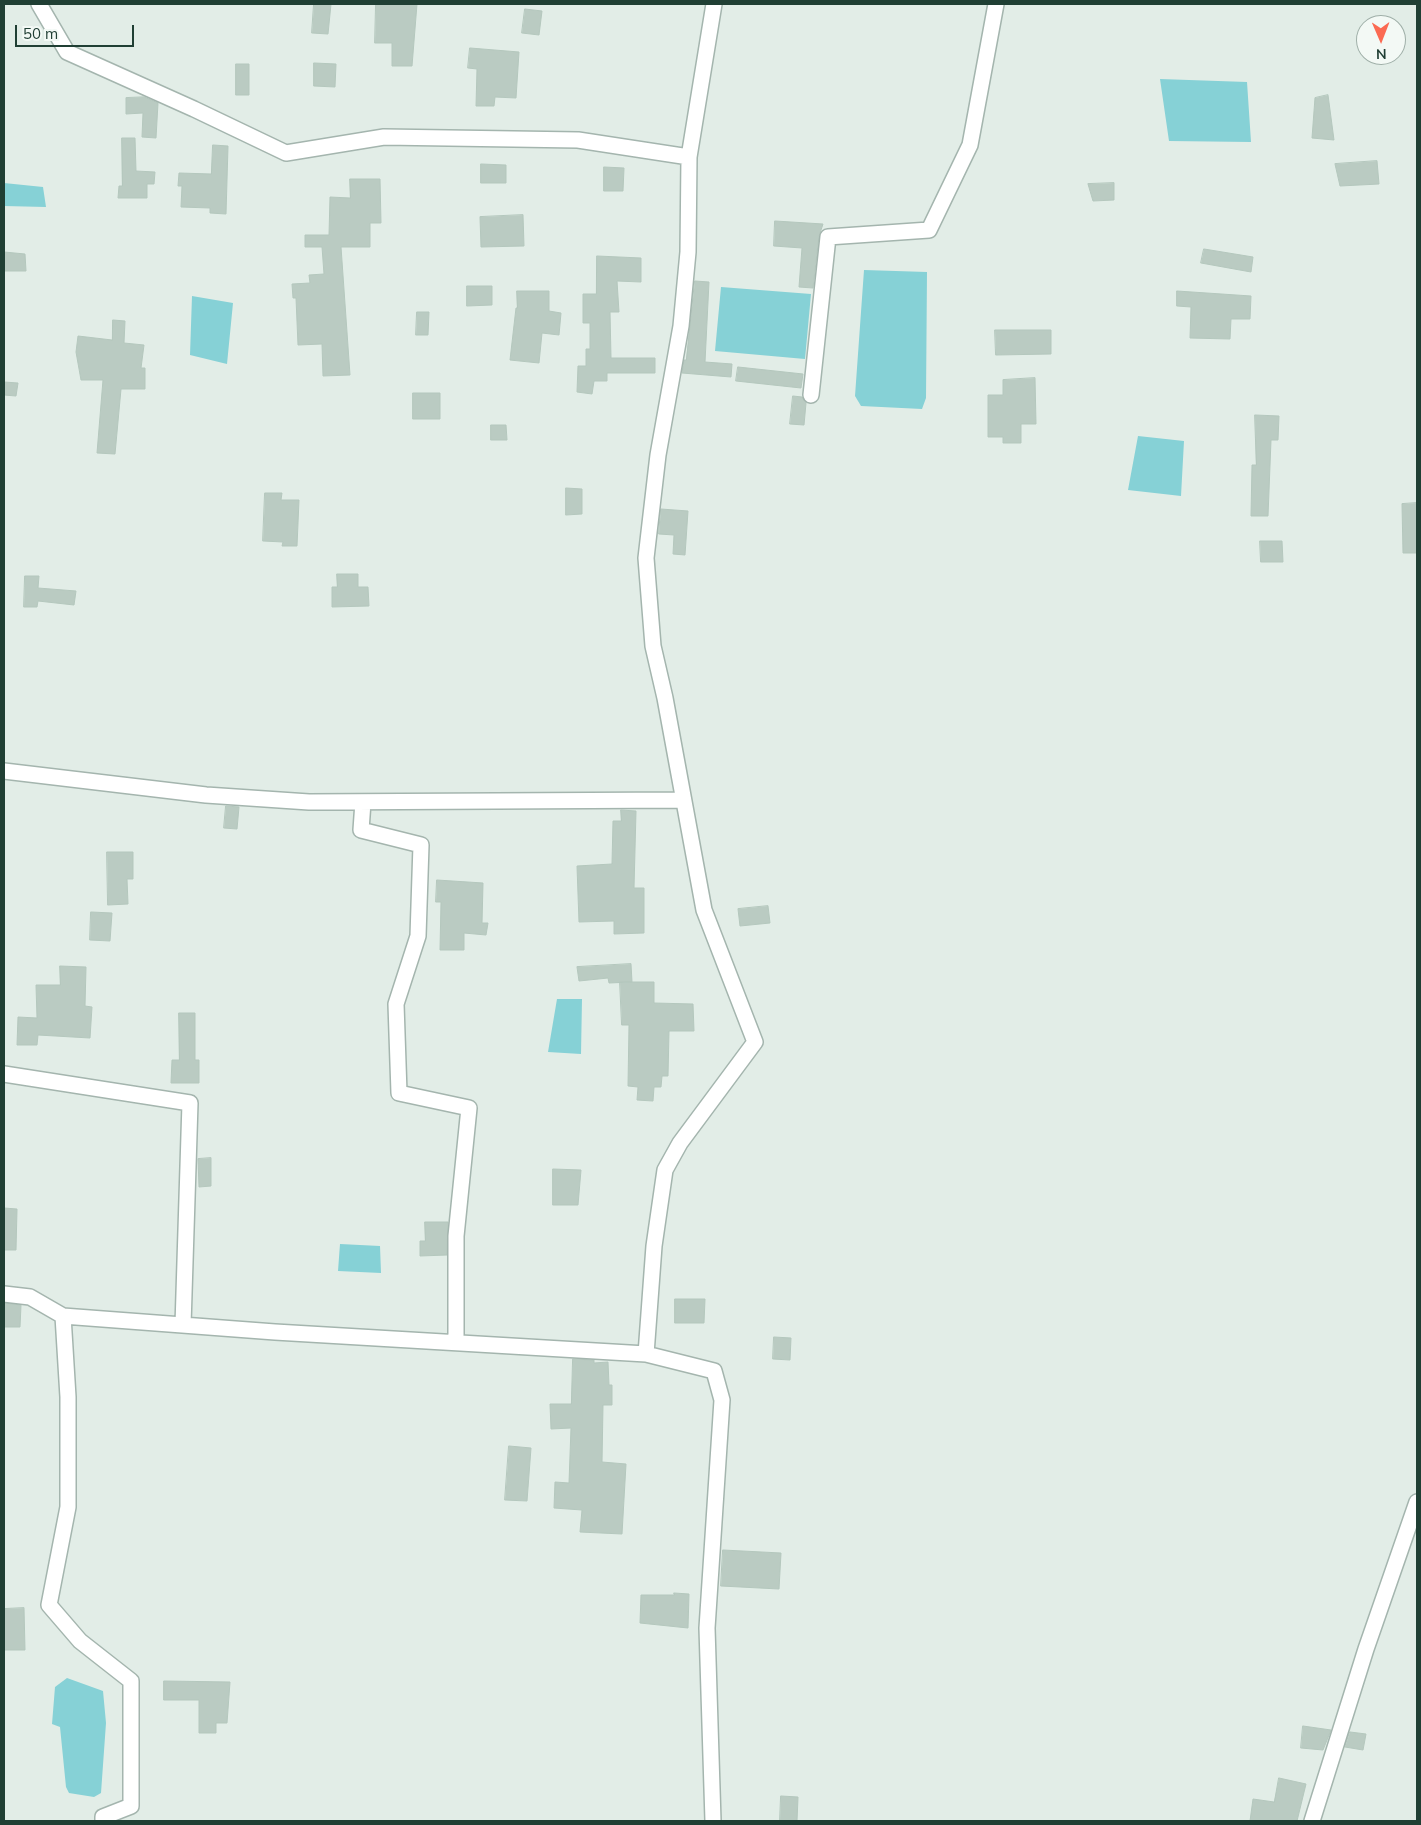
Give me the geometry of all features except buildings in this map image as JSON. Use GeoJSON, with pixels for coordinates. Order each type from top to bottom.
{"type":"FeatureCollection","features":[{"type":"Feature","properties":{"kind":"street"},"geometry":{"type":"LineString","coordinates":[[39,4],[67,52],[286,153],[384,137],[578,140],[689,156]]}},
{"type":"Feature","properties":{"kind":"street"},"geometry":{"type":"LineString","coordinates":[[646,1354],[654,1246],[665,1170],[680,1142],[755,1042],[704,910],[665,698],[652,646],[646,558],[658,455],[681,326],[688,252],[689,156],[714,4]]}},
{"type":"Feature","properties":{"kind":"street"},"geometry":{"type":"LineString","coordinates":[[811,395],[828,237],[929,230],[970,145],[996,4]]}},
{"type":"Feature","properties":{"kind":"street"},"geometry":{"type":"LineString","coordinates":[[4,771],[206,795],[309,802],[683,800]]}},
{"type":"Feature","properties":{"kind":"street"},"geometry":{"type":"LineString","coordinates":[[363,802],[361,830],[421,845],[418,936],[396,1004],[399,1092],[469,1108],[456,1236],[456,1342]]}},
{"type":"Feature","properties":{"kind":"street"},"geometry":{"type":"LineString","coordinates":[[4,1074],[190,1103],[183,1325]]}},
{"type":"Feature","properties":{"kind":"street"},"geometry":{"type":"LineString","coordinates":[[4,1294],[30,1297],[63,1316],[646,1354],[714,1371],[722,1400],[707,1628],[713,1821]]}},
{"type":"Feature","properties":{"kind":"street"},"geometry":{"type":"LineString","coordinates":[[63,1316],[68,1397],[68,1507],[49,1605],[80,1641],[131,1681],[131,1806],[102,1817],[103,1821]]}},
{"type":"Feature","properties":{"kind":"street"},"geometry":{"type":"LineString","coordinates":[[1312,1821],[1366,1649],[1417,1502]]}},
{"type":"Feature","properties":{"kind":"water"},"geometry":{"type":"Polygon","coordinates":[[[1160,79],[1247,82],[1251,142],[1169,141],[1160,79]]]}},
{"type":"Feature","properties":{"kind":"water"},"geometry":{"type":"Polygon","coordinates":[[[4,183],[43,187],[46,207],[4,206],[4,183]]]}},
{"type":"Feature","properties":{"kind":"water"},"geometry":{"type":"Polygon","coordinates":[[[864,270],[927,272],[926,398],[922,409],[861,406],[855,396],[864,270]]]}},
{"type":"Feature","properties":{"kind":"water"},"geometry":{"type":"Polygon","coordinates":[[[721,287],[811,294],[805,359],[715,351],[721,287]]]}},
{"type":"Feature","properties":{"kind":"water"},"geometry":{"type":"Polygon","coordinates":[[[192,296],[233,303],[227,364],[190,355],[192,296]]]}},
{"type":"Feature","properties":{"kind":"water"},"geometry":{"type":"Polygon","coordinates":[[[1138,436],[1184,441],[1181,496],[1128,490],[1138,436]]]}},
{"type":"Feature","properties":{"kind":"water"},"geometry":{"type":"Polygon","coordinates":[[[557,999],[582,999],[581,1054],[548,1052],[557,999]]]}},
{"type":"Feature","properties":{"kind":"water"},"geometry":{"type":"Polygon","coordinates":[[[340,1244],[380,1246],[381,1273],[338,1271],[340,1244]]]}},
{"type":"Feature","properties":{"kind":"water"},"geometry":{"type":"Polygon","coordinates":[[[67,1678],[103,1691],[106,1723],[101,1793],[94,1797],[69,1793],[66,1787],[60,1727],[52,1724],[55,1687],[67,1678]]]}}]}
